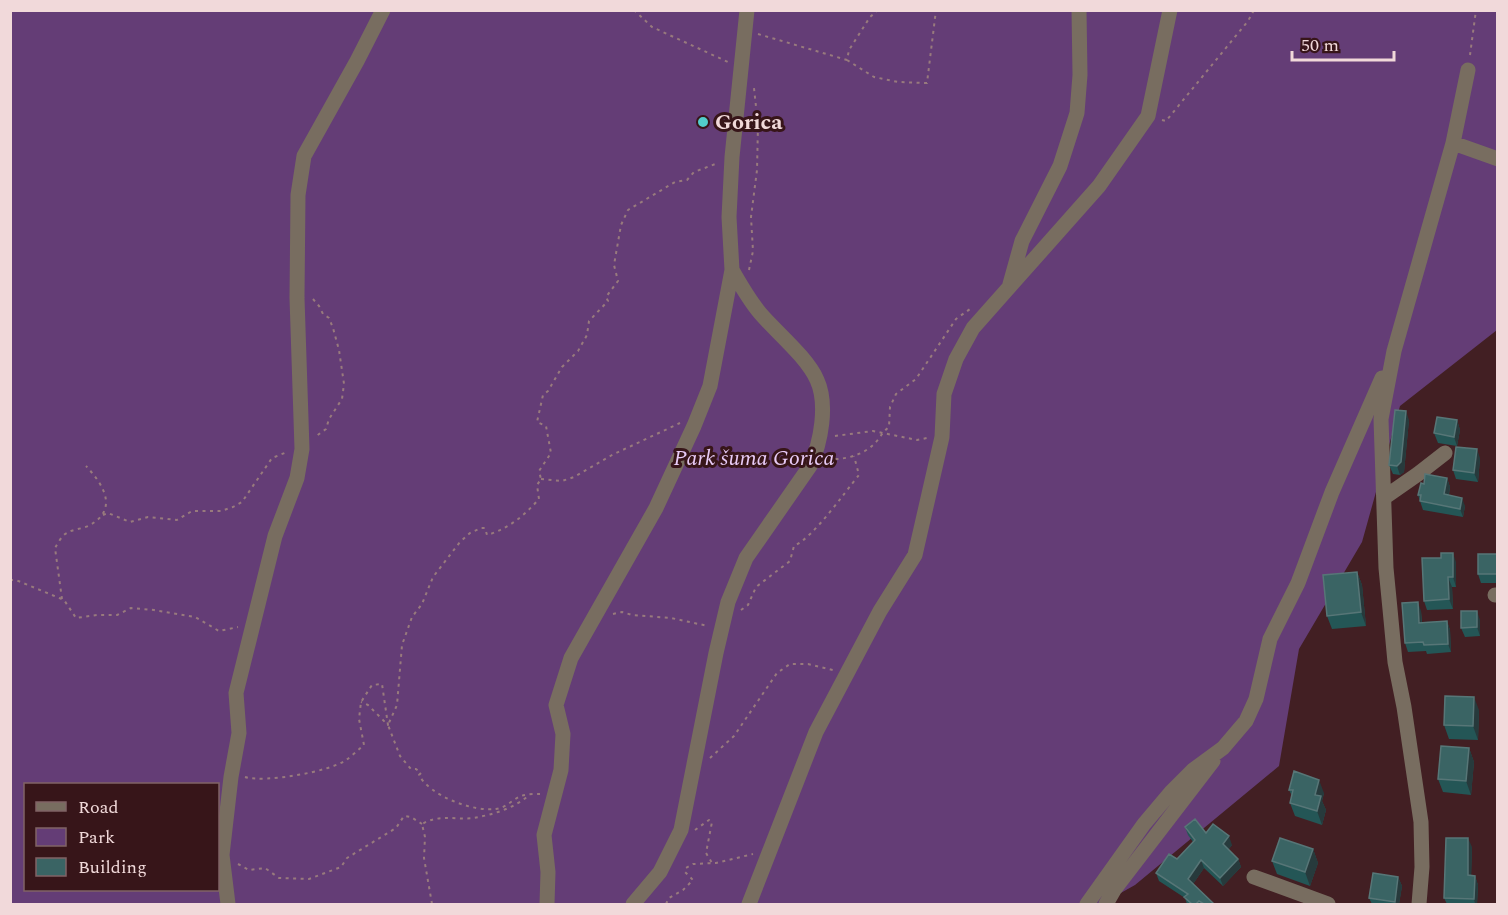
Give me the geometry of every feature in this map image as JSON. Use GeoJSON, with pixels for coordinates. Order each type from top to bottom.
{"type":"FeatureCollection","features":[{"type":"Feature","properties":{"kind":"street"},"geometry":{"type":"LineString","coordinates":[[228,904],[222,855],[231,777],[239,733],[236,693],[274,536],[297,478],[302,446],[297,292],[298,195],[304,156],[357,62],[383,10]]}},
{"type":"Feature","properties":{"kind":"street"},"geometry":{"type":"LineString","coordinates":[[547,904],[548,872],[544,835],[561,770],[563,734],[556,705],[571,658],[656,508],[698,418],[710,386],[735,275],[729,217],[732,157],[741,68],[751,33],[747,10]]}},
{"type":"Feature","properties":{"kind":"street"},"geometry":{"type":"LineString","coordinates":[[1008,289],[1022,241],[1060,166],[1077,113],[1080,75],[1079,10]]}},
{"type":"Feature","properties":{"kind":"street"},"geometry":{"type":"LineString","coordinates":[[749,904],[816,732],[880,611],[915,555],[942,437],[944,394],[956,359],[973,328],[1099,186],[1148,116],[1170,10]]}},
{"type":"Feature","properties":{"kind":"street"},"geometry":{"type":"LineString","coordinates":[[1419,904],[1422,867],[1421,822],[1395,662],[1386,568],[1381,419],[1395,351],[1453,143],[1468,70]]}},
{"type":"Feature","properties":{"kind":"street"},"geometry":{"type":"LineString","coordinates":[[1453,143],[1497,159]]}},
{"type":"Feature","properties":{"kind":"street"},"geometry":{"type":"LineString","coordinates":[[633,904],[660,872],[681,830],[728,602],[746,558],[810,466],[816,453],[823,412],[818,380],[806,363],[759,312],[735,275]]}},
{"type":"Feature","properties":{"kind":"street"},"geometry":{"type":"LineString","coordinates":[[1086,904],[1144,824],[1193,770],[1215,755],[1238,733],[1253,707],[1270,639],[1298,583],[1332,492],[1395,351]]}},
{"type":"Feature","properties":{"kind":"street"},"geometry":{"type":"LineString","coordinates":[[1385,497],[1445,453]]}},
{"type":"Feature","properties":{"kind":"street"},"geometry":{"type":"LineString","coordinates":[[1106,904],[1114,890],[1204,774],[1215,755]]}},
{"type":"Feature","properties":{"kind":"street"},"geometry":{"type":"LineString","coordinates":[[1254,877],[1328,904]]}},
{"type":"Feature","properties":{"kind":"path"},"geometry":{"type":"LineString","coordinates":[[634,10],[652,27],[741,68]]}},
{"type":"Feature","properties":{"kind":"path"},"geometry":{"type":"LineString","coordinates":[[847,60],[849,50],[870,17],[878,10]]}},
{"type":"Feature","properties":{"kind":"path"},"geometry":{"type":"LineString","coordinates":[[751,33],[776,38],[847,60],[874,77],[898,82],[927,83],[936,10]]}},
{"type":"Feature","properties":{"kind":"path"},"geometry":{"type":"LineString","coordinates":[[1148,116],[1166,121],[1248,21],[1254,10]]}},
{"type":"Feature","properties":{"kind":"path"},"geometry":{"type":"LineString","coordinates":[[1468,70],[1476,10]]}},
{"type":"Feature","properties":{"kind":"path"},"geometry":{"type":"LineString","coordinates":[[751,33],[757,42]]}},
{"type":"Feature","properties":{"kind":"path"},"geometry":{"type":"LineString","coordinates":[[735,275],[743,278],[751,267],[753,251],[751,217],[758,148],[754,85]]}},
{"type":"Feature","properties":{"kind":"path"},"geometry":{"type":"LineString","coordinates":[[388,725],[397,705],[404,637],[433,577],[460,542],[470,533],[481,528],[485,528],[487,535],[496,532],[525,514],[539,499],[537,485],[541,479],[539,471],[551,453],[546,426],[537,422],[539,407],[543,395],[548,391],[562,367],[578,351],[587,335],[589,321],[608,301],[606,297],[618,281],[614,265],[621,225],[628,210],[675,182],[687,180],[694,172],[732,157]]}},
{"type":"Feature","properties":{"kind":"path"},"geometry":{"type":"LineString","coordinates":[[252,630],[237,627],[219,631],[195,617],[131,608],[117,615],[76,618],[62,599],[55,548],[66,533],[90,525],[108,513],[130,522],[148,517],[177,520],[192,511],[221,511],[233,507],[242,502],[272,458],[302,446],[326,429],[329,418],[342,399],[344,384],[339,350],[329,318],[322,314],[319,306],[311,297],[297,292]]}},
{"type":"Feature","properties":{"kind":"path"},"geometry":{"type":"LineString","coordinates":[[816,453],[824,458],[845,459],[874,445],[882,432],[889,427],[890,407],[896,394],[916,380],[956,319],[976,304],[994,304]]}},
{"type":"Feature","properties":{"kind":"path"},"geometry":{"type":"LineString","coordinates":[[541,479],[562,481],[568,479],[673,424],[698,418]]}},
{"type":"Feature","properties":{"kind":"path"},"geometry":{"type":"LineString","coordinates":[[831,436],[873,431],[917,440],[942,437]]}},
{"type":"Feature","properties":{"kind":"path"},"geometry":{"type":"LineString","coordinates":[[86,466],[99,480],[107,502],[103,515]]}},
{"type":"Feature","properties":{"kind":"path"},"geometry":{"type":"LineString","coordinates":[[10,580],[16,580],[62,599]]}},
{"type":"Feature","properties":{"kind":"path"},"geometry":{"type":"LineString","coordinates":[[706,762],[734,736],[777,673],[790,664],[808,664],[827,670],[850,669]]}},
{"type":"Feature","properties":{"kind":"path"},"geometry":{"type":"LineString","coordinates":[[231,777],[236,774],[252,779],[275,778],[345,762],[364,745],[359,720],[361,702],[372,685],[381,684],[388,725],[400,756],[411,769],[421,772],[418,775],[427,788],[460,804],[493,809],[521,796],[555,793]]}},
{"type":"Feature","properties":{"kind":"path"},"geometry":{"type":"LineString","coordinates":[[361,702],[368,705],[388,725]]}},
{"type":"Feature","properties":{"kind":"path"},"geometry":{"type":"LineString","coordinates":[[422,824],[445,817],[483,816],[519,803],[530,795]]}},
{"type":"Feature","properties":{"kind":"path"},"geometry":{"type":"LineString","coordinates":[[222,855],[249,870],[265,868],[279,878],[309,879],[341,867],[347,858],[396,828],[404,816],[411,817],[422,824],[425,837],[424,858],[432,904]]}},
{"type":"Feature","properties":{"kind":"path"},"geometry":{"type":"LineString","coordinates":[[675,841],[680,843],[685,840],[694,830],[710,820],[712,822],[706,853],[712,863]]}},
{"type":"Feature","properties":{"kind":"path"},"geometry":{"type":"LineString","coordinates":[[666,904],[669,898],[683,890],[693,880],[686,872],[686,868],[693,864],[712,863],[770,851]]}},
{"type":"Feature","properties":{"kind":"green space","name":"Park šuma Gorica"},"geometry":{"type":"Polygon","coordinates":[[[10,11],[1497,11],[1497,330],[1400,406],[1362,542],[1299,649],[1279,766],[1135,885],[1101,904],[11,904],[10,11]]]}},
{"type":"Feature","properties":{"kind":"building"},"geometry":{"type":"Polygon","coordinates":[[[1395,410],[1406,411],[1401,462],[1397,466],[1389,465],[1395,410]]]}},
{"type":"Feature","properties":{"kind":"building"},"geometry":{"type":"Polygon","coordinates":[[[1437,417],[1457,420],[1454,437],[1434,433],[1437,417]]]}},
{"type":"Feature","properties":{"kind":"building"},"geometry":{"type":"Polygon","coordinates":[[[1456,447],[1477,449],[1474,473],[1453,470],[1456,447]]]}},
{"type":"Feature","properties":{"kind":"building"},"geometry":{"type":"Polygon","coordinates":[[[1425,474],[1447,478],[1444,494],[1462,498],[1460,509],[1420,501],[1421,495],[1418,495],[1421,483],[1424,484],[1425,474]]]}},
{"type":"Feature","properties":{"kind":"building"},"geometry":{"type":"Polygon","coordinates":[[[1441,553],[1453,553],[1453,577],[1448,577],[1449,599],[1424,601],[1422,558],[1441,558],[1441,553]]]}},
{"type":"Feature","properties":{"kind":"building"},"geometry":{"type":"Polygon","coordinates":[[[1478,554],[1497,554],[1497,574],[1478,574],[1478,554]]]}},
{"type":"Feature","properties":{"kind":"building"},"geometry":{"type":"Polygon","coordinates":[[[1357,572],[1361,612],[1327,616],[1323,575],[1357,572]]]}},
{"type":"Feature","properties":{"kind":"building"},"geometry":{"type":"Polygon","coordinates":[[[1418,602],[1419,623],[1447,621],[1448,644],[1405,643],[1402,603],[1418,602]]]}},
{"type":"Feature","properties":{"kind":"building"},"geometry":{"type":"Polygon","coordinates":[[[1461,611],[1477,611],[1477,627],[1461,628],[1461,611]]]}},
{"type":"Feature","properties":{"kind":"building"},"geometry":{"type":"Polygon","coordinates":[[[1445,696],[1474,697],[1473,726],[1444,725],[1445,696]]]}},
{"type":"Feature","properties":{"kind":"building"},"geometry":{"type":"Polygon","coordinates":[[[1441,746],[1469,748],[1466,781],[1438,779],[1441,746]]]}},
{"type":"Feature","properties":{"kind":"building"},"geometry":{"type":"Polygon","coordinates":[[[1294,771],[1319,780],[1315,795],[1321,796],[1317,811],[1290,803],[1293,790],[1289,790],[1294,771]]]}},
{"type":"Feature","properties":{"kind":"building"},"geometry":{"type":"Polygon","coordinates":[[[1195,819],[1206,833],[1213,824],[1229,836],[1223,844],[1238,859],[1220,878],[1201,860],[1188,879],[1214,904],[1204,904],[1199,901],[1192,904],[1184,897],[1188,894],[1156,873],[1169,854],[1177,859],[1195,840],[1185,827],[1195,819]]]}},
{"type":"Feature","properties":{"kind":"building"},"geometry":{"type":"Polygon","coordinates":[[[1280,838],[1313,849],[1305,872],[1272,861],[1280,838]]]}},
{"type":"Feature","properties":{"kind":"building"},"geometry":{"type":"Polygon","coordinates":[[[1446,838],[1468,838],[1468,875],[1475,876],[1474,899],[1444,898],[1446,838]]]}},
{"type":"Feature","properties":{"kind":"building"},"geometry":{"type":"Polygon","coordinates":[[[1373,873],[1398,877],[1395,902],[1369,898],[1373,873]]]}},
{"type":"Feature","properties":{"kind":"place","name":"Gorica"},"geometry":{"type":"Point","coordinates":[703,122]}}]}
